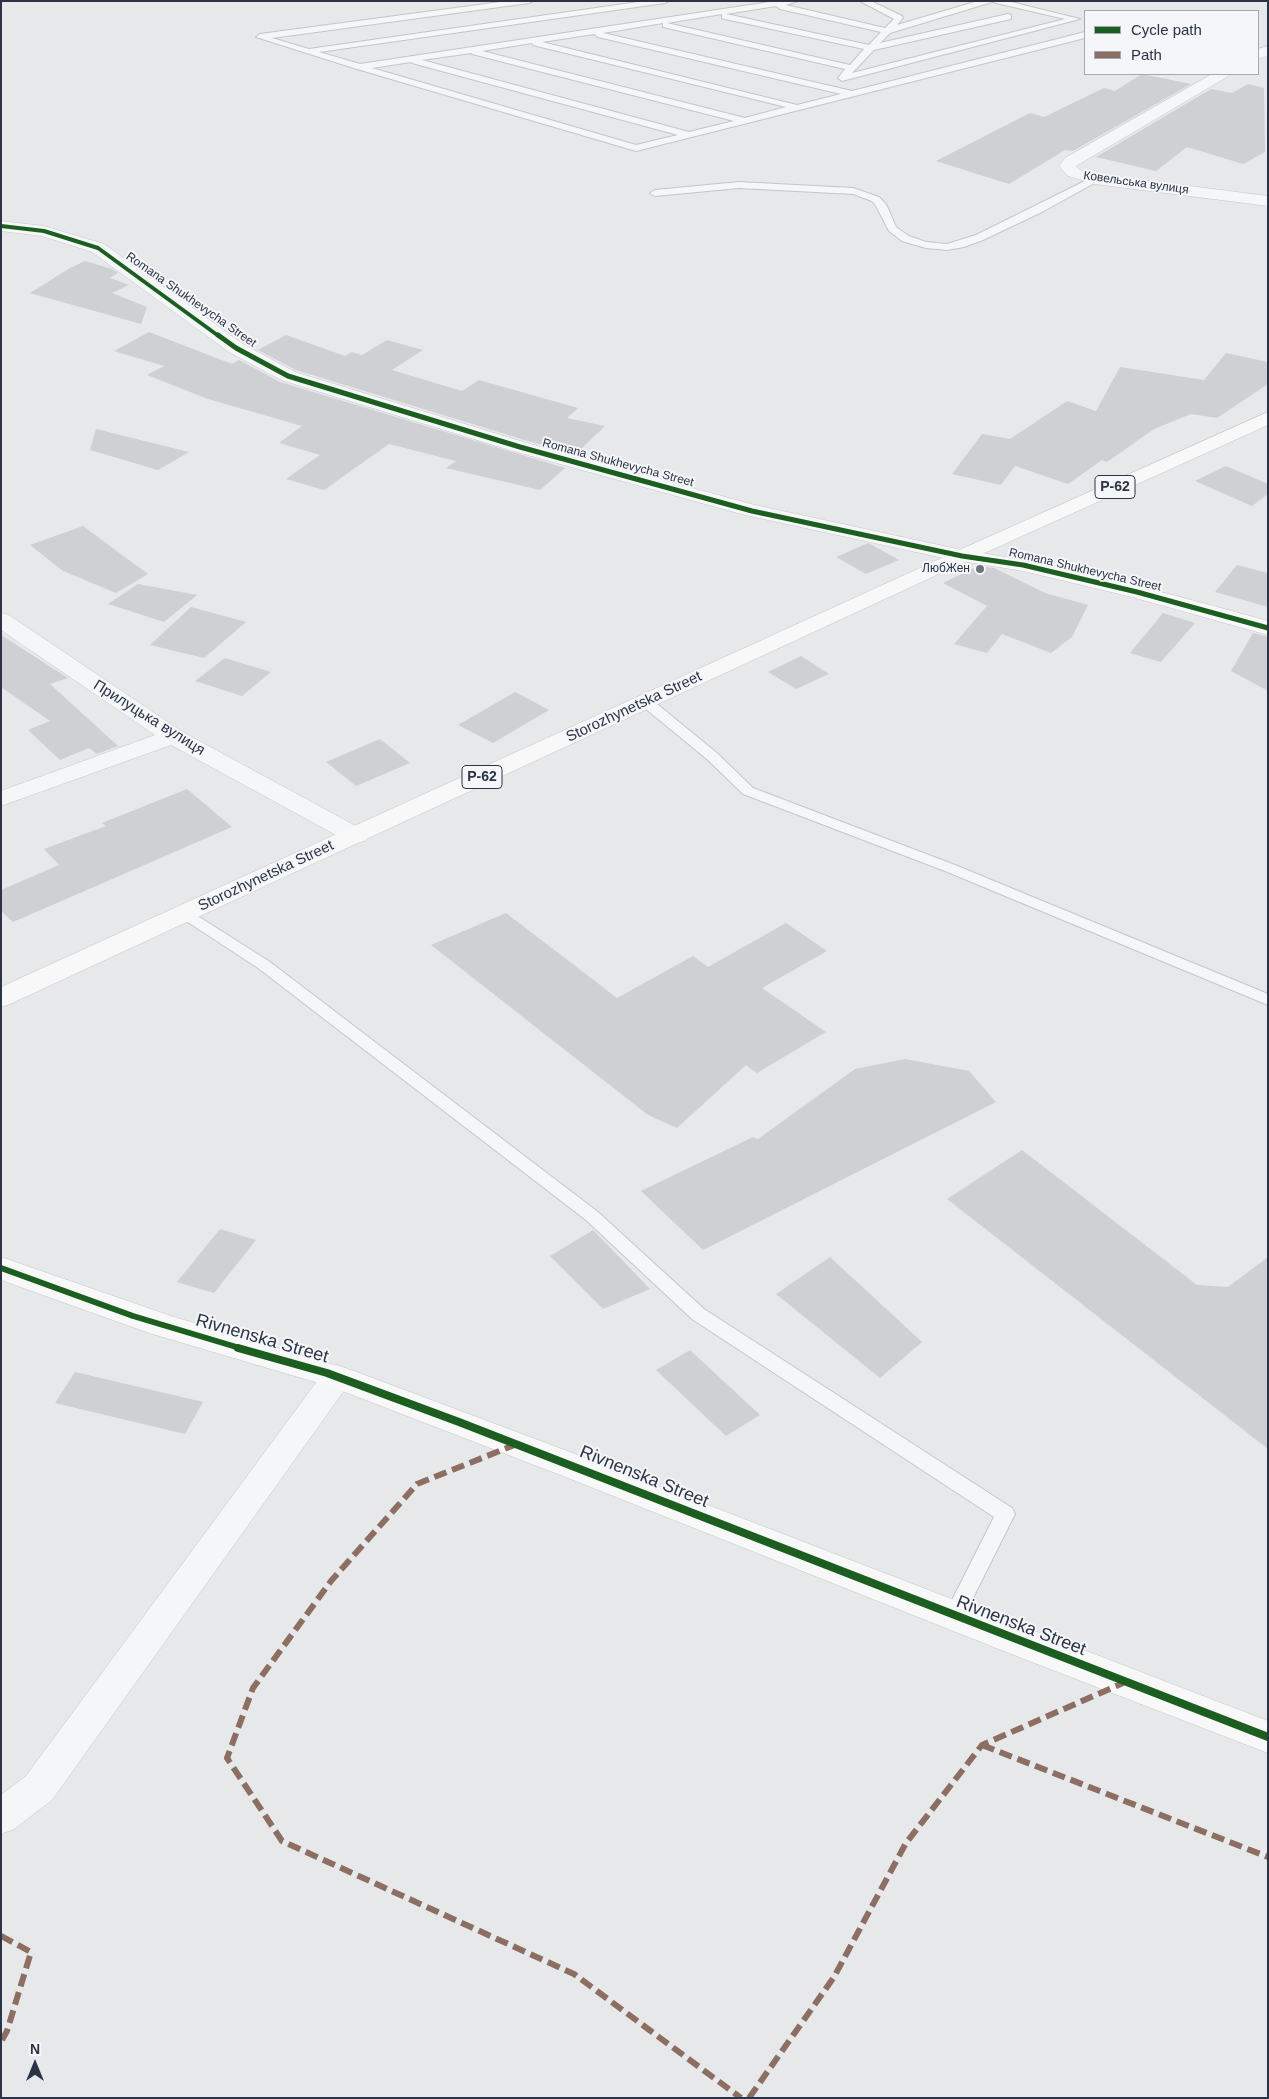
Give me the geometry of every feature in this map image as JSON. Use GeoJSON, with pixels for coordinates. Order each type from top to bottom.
{"type":"FeatureCollection","features":[{"type":"Feature","properties":{"kind":"main road","name":"Storozhynetska Street"},"geometry":{"type":"LineString","coordinates":[[1,998],[962,556],[1268,418]]}},
{"type":"Feature","properties":{"kind":"main road","name":"Romana Shukhevycha Street"},"geometry":{"type":"LineString","coordinates":[[962,556],[1023,565],[1137,592],[1268,628]]}},
{"type":"Feature","properties":{"kind":"main road","name":"Rivnenska Street"},"geometry":{"type":"LineString","coordinates":[[1,1268],[57,1290],[209,1340],[337,1377],[527,1447],[954,1616],[1268,1737]]}},
{"type":"Feature","properties":{"kind":"street","name":"Ковельська вулиця"},"geometry":{"type":"LineString","coordinates":[[1220,75],[1072,161],[1067,166],[1074,173],[1095,179],[1268,201]]}},
{"type":"Feature","properties":{"kind":"street","name":"Romana Shukhevycha Street"},"geometry":{"type":"LineString","coordinates":[[1,226],[44,231],[98,248],[236,348],[288,376],[520,447],[742,508],[962,556]]}},
{"type":"Feature","properties":{"kind":"street","name":"Прилуцька вулиця"},"geometry":{"type":"LineString","coordinates":[[1,620],[173,736],[356,836]]}},
{"type":"Feature","properties":{"kind":"street"},"geometry":{"type":"LineString","coordinates":[[1,799],[173,736]]}},
{"type":"Feature","properties":{"kind":"street"},"geometry":{"type":"LineString","coordinates":[[1,1817],[39,1788],[337,1377]]}},
{"type":"Feature","properties":{"kind":"lane"},"geometry":{"type":"LineString","coordinates":[[529,1],[260,37],[636,148],[1084,35]]}},
{"type":"Feature","properties":{"kind":"lane"},"geometry":{"type":"LineString","coordinates":[[306,51],[665,1]]}},
{"type":"Feature","properties":{"kind":"lane"},"geometry":{"type":"LineString","coordinates":[[360,67],[794,1]]}},
{"type":"Feature","properties":{"kind":"lane"},"geometry":{"type":"LineString","coordinates":[[831,89],[899,18],[864,1]]}},
{"type":"Feature","properties":{"kind":"lane"},"geometry":{"type":"LineString","coordinates":[[775,4],[886,31],[988,1]]}},
{"type":"Feature","properties":{"kind":"lane"},"geometry":{"type":"LineString","coordinates":[[994,1],[1081,20]]}},
{"type":"Feature","properties":{"kind":"lane"},"geometry":{"type":"LineString","coordinates":[[715,13],[870,48],[1008,18]]}},
{"type":"Feature","properties":{"kind":"lane"},"geometry":{"type":"LineString","coordinates":[[842,78],[1081,20]]}},
{"type":"Feature","properties":{"kind":"lane"},"geometry":{"type":"LineString","coordinates":[[656,22],[851,68]]}},
{"type":"Feature","properties":{"kind":"lane"},"geometry":{"type":"LineString","coordinates":[[590,32],[851,94]]}},
{"type":"Feature","properties":{"kind":"lane"},"geometry":{"type":"LineString","coordinates":[[528,42],[798,107]]}},
{"type":"Feature","properties":{"kind":"lane"},"geometry":{"type":"LineString","coordinates":[[468,51],[744,121]]}},
{"type":"Feature","properties":{"kind":"lane"},"geometry":{"type":"LineString","coordinates":[[409,60],[688,135]]}},
{"type":"Feature","properties":{"kind":"lane"},"geometry":{"type":"LineString","coordinates":[[655,193],[739,185],[794,186],[854,191],[870,194],[878,200],[894,230],[900,235],[921,244],[954,246],[977,238],[1039,210],[1095,179]]}},
{"type":"Feature","properties":{"kind":"lane"},"geometry":{"type":"LineString","coordinates":[[646,702],[713,757],[748,791],[950,868],[1268,1000]]}},
{"type":"Feature","properties":{"kind":"lane"},"geometry":{"type":"LineString","coordinates":[[185,914],[264,965],[592,1216],[698,1314],[1004,1514],[954,1616]]}},
{"type":"Feature","properties":{"kind":"building"},"geometry":{"type":"Polygon","coordinates":[[[1140,75],[1191,84],[1073,151],[1065,150],[1009,184],[936,161],[1030,113],[1044,117],[1104,88],[1115,91],[1140,75]]]}},
{"type":"Feature","properties":{"kind":"building"},"geometry":{"type":"Polygon","coordinates":[[[1248,84],[1264,88],[1265,152],[1243,164],[1187,147],[1156,171],[1096,157],[1211,89],[1232,93],[1248,84]]]}},
{"type":"Feature","properties":{"kind":"building"},"geometry":{"type":"Polygon","coordinates":[[[85,261],[112,269],[118,273],[110,278],[129,285],[112,293],[147,307],[141,324],[30,293],[85,261]]]}},
{"type":"Feature","properties":{"kind":"building"},"geometry":{"type":"Polygon","coordinates":[[[149,332],[232,364],[239,360],[280,382],[565,468],[540,490],[446,468],[456,461],[389,444],[324,490],[286,479],[320,455],[279,443],[302,426],[208,399],[147,375],[164,366],[114,351],[149,332]]]}},
{"type":"Feature","properties":{"kind":"building"},"geometry":{"type":"Polygon","coordinates":[[[286,335],[345,356],[352,352],[362,355],[387,340],[423,350],[392,370],[462,391],[479,380],[578,408],[567,418],[605,426],[576,454],[528,441],[296,370],[258,350],[286,335]]]}},
{"type":"Feature","properties":{"kind":"building"},"geometry":{"type":"Polygon","coordinates":[[[1226,353],[1268,362],[1268,384],[1217,418],[1191,414],[1154,429],[1107,462],[1102,460],[1068,484],[1015,466],[1001,485],[952,474],[982,434],[1010,439],[1067,401],[1096,411],[1120,367],[1204,380],[1226,353]]]}},
{"type":"Feature","properties":{"kind":"building"},"geometry":{"type":"Polygon","coordinates":[[[96,429],[189,452],[158,470],[90,450],[96,429]]]}},
{"type":"Feature","properties":{"kind":"building"},"geometry":{"type":"Polygon","coordinates":[[[1226,466],[1268,484],[1268,494],[1252,506],[1195,481],[1226,466]]]}},
{"type":"Feature","properties":{"kind":"building"},"geometry":{"type":"Polygon","coordinates":[[[83,526],[148,574],[116,593],[63,571],[30,545],[83,526]]]}},
{"type":"Feature","properties":{"kind":"building"},"geometry":{"type":"Polygon","coordinates":[[[868,543],[899,560],[866,574],[836,557],[868,543]]]}},
{"type":"Feature","properties":{"kind":"building"},"geometry":{"type":"Polygon","coordinates":[[[1237,565],[1268,573],[1268,607],[1215,592],[1237,565]]]}},
{"type":"Feature","properties":{"kind":"building"},"geometry":{"type":"Polygon","coordinates":[[[978,566],[994,568],[1045,593],[1088,605],[1072,637],[1051,653],[1002,634],[987,653],[954,644],[987,606],[943,583],[978,566]]]}},
{"type":"Feature","properties":{"kind":"building"},"geometry":{"type":"Polygon","coordinates":[[[138,584],[197,595],[164,622],[108,604],[138,584]]]}},
{"type":"Feature","properties":{"kind":"building"},"geometry":{"type":"Polygon","coordinates":[[[191,607],[246,622],[204,658],[150,645],[191,607]]]}},
{"type":"Feature","properties":{"kind":"building"},"geometry":{"type":"Polygon","coordinates":[[[1163,613],[1195,623],[1161,662],[1130,653],[1163,613]]]}},
{"type":"Feature","properties":{"kind":"building"},"geometry":{"type":"Polygon","coordinates":[[[1253,633],[1268,637],[1268,691],[1231,671],[1253,633]]]}},
{"type":"Feature","properties":{"kind":"building"},"geometry":{"type":"Polygon","coordinates":[[[1,635],[68,678],[50,684],[118,746],[97,754],[89,748],[60,760],[28,730],[50,721],[1,687],[1,635]]]}},
{"type":"Feature","properties":{"kind":"building"},"geometry":{"type":"Polygon","coordinates":[[[801,656],[829,674],[796,689],[768,672],[801,656]]]}},
{"type":"Feature","properties":{"kind":"building"},"geometry":{"type":"Polygon","coordinates":[[[225,658],[271,672],[242,696],[195,681],[225,658]]]}},
{"type":"Feature","properties":{"kind":"building"},"geometry":{"type":"Polygon","coordinates":[[[515,692],[549,710],[493,743],[458,725],[515,692]]]}},
{"type":"Feature","properties":{"kind":"building"},"geometry":{"type":"Polygon","coordinates":[[[380,739],[410,763],[356,786],[326,762],[380,739]]]}},
{"type":"Feature","properties":{"kind":"building"},"geometry":{"type":"Polygon","coordinates":[[[187,789],[232,827],[13,922],[1,911],[1,890],[59,865],[44,849],[106,826],[102,823],[187,789]]]}},
{"type":"Feature","properties":{"kind":"building"},"geometry":{"type":"Polygon","coordinates":[[[506,913],[617,998],[693,956],[708,967],[786,923],[827,951],[762,988],[826,1032],[757,1073],[746,1065],[677,1128],[648,1115],[431,945],[506,913]]]}},
{"type":"Feature","properties":{"kind":"building"},"geometry":{"type":"Polygon","coordinates":[[[905,1059],[969,1071],[996,1102],[703,1250],[641,1191],[753,1137],[758,1139],[855,1069],[905,1059]]]}},
{"type":"Feature","properties":{"kind":"building"},"geometry":{"type":"Polygon","coordinates":[[[1022,1150],[1197,1285],[1228,1287],[1268,1257],[1268,1449],[947,1199],[1022,1150]]]}},
{"type":"Feature","properties":{"kind":"building"},"geometry":{"type":"Polygon","coordinates":[[[220,1229],[256,1240],[214,1293],[177,1282],[220,1229]]]}},
{"type":"Feature","properties":{"kind":"building"},"geometry":{"type":"Polygon","coordinates":[[[593,1230],[650,1289],[603,1309],[550,1256],[593,1230]]]}},
{"type":"Feature","properties":{"kind":"building"},"geometry":{"type":"Polygon","coordinates":[[[830,1257],[922,1342],[880,1378],[776,1294],[830,1257]]]}},
{"type":"Feature","properties":{"kind":"building"},"geometry":{"type":"Polygon","coordinates":[[[690,1350],[760,1415],[726,1436],[656,1370],[690,1350]]]}},
{"type":"Feature","properties":{"kind":"building"},"geometry":{"type":"Polygon","coordinates":[[[75,1372],[203,1402],[185,1434],[55,1403],[75,1372]]]}},
{"type":"Feature","properties":{"kind":"marked path"},"geometry":{"type":"LineString","coordinates":[[517,1444],[417,1484],[331,1581],[253,1688],[227,1758],[282,1841],[574,1974],[741,2098]]}},
{"type":"Feature","properties":{"kind":"marked path"},"geometry":{"type":"LineString","coordinates":[[749,2098],[834,1977],[906,1843],[982,1745],[1123,1683]]}},
{"type":"Feature","properties":{"kind":"marked path"},"geometry":{"type":"LineString","coordinates":[[982,1745],[1268,1857]]}},
{"type":"Feature","properties":{"kind":"marked path"},"geometry":{"type":"LineString","coordinates":[[1,1936],[31,1952],[7,2031],[1,2042]]}},
{"type":"Feature","properties":{"kind":"cycle path"},"geometry":{"type":"LineString","coordinates":[[1,226],[44,231],[98,248],[236,348],[288,376],[520,447],[752,511],[962,556],[1023,565],[1137,592],[1268,628]]}},
{"type":"Feature","properties":{"kind":"cycle path"},"geometry":{"type":"LineString","coordinates":[[1,1268],[160,1325],[343,1379],[459,1422],[1268,1737]]}},
{"type":"Feature","properties":{"kind":"place","name":"ЛюбЖен"},"geometry":{"type":"Point","coordinates":[980,569]}}]}
